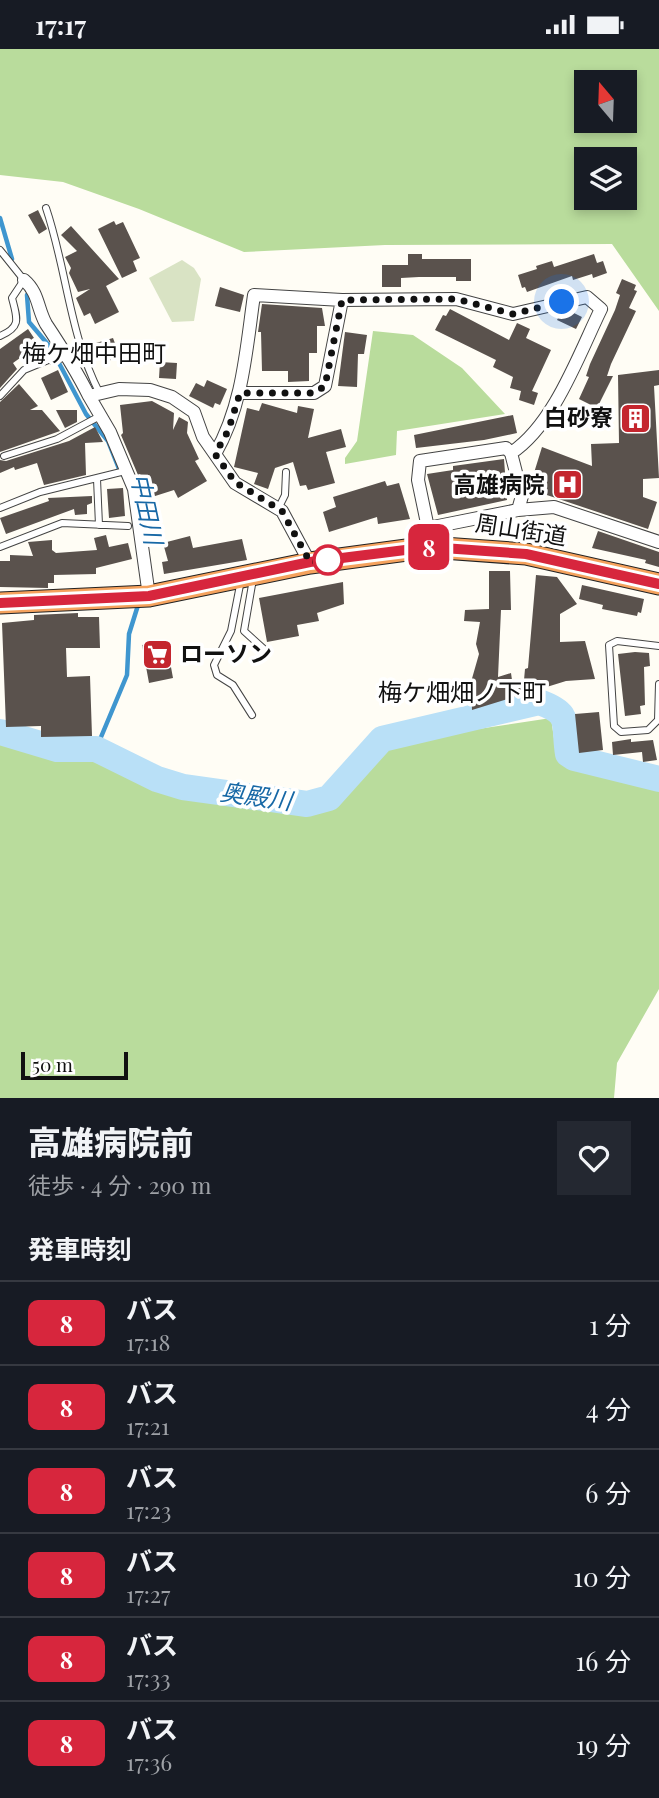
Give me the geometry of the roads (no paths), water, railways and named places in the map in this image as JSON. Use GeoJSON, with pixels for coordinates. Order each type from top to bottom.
{"type":"FeatureCollection","features":[{"type":"Feature","properties":{"kind":"highway","name":"周山街道"},"geometry":{"type":"LineString","coordinates":[[0,603],[143,596],[428,538],[526,554],[659,584]]}},
{"type":"Feature","properties":{"kind":"street"},"geometry":{"type":"LineString","coordinates":[[24,279],[37,295],[44,321],[61,355],[95,395],[100,416],[134,489],[143,596]]}},
{"type":"Feature","properties":{"kind":"street"},"geometry":{"type":"LineString","coordinates":[[215,454],[228,431],[240,393],[254,295],[342,300],[456,299],[513,314],[587,297],[601,309],[566,382],[528,442],[512,453]]}},
{"type":"Feature","properties":{"kind":"street"},"geometry":{"type":"LineString","coordinates":[[240,393],[314,393],[325,386],[342,300]]}},
{"type":"Feature","properties":{"kind":"street"},"geometry":{"type":"LineString","coordinates":[[95,395],[119,389],[138,389],[172,397],[197,416],[203,437],[235,482],[282,511],[310,562]]}},
{"type":"Feature","properties":{"kind":"street"},"geometry":{"type":"LineString","coordinates":[[518,510],[522,496],[512,453],[506,448],[420,461],[418,480],[428,538],[518,510],[554,507],[659,542]]}},
{"type":"Feature","properties":{"kind":"lane"},"geometry":{"type":"LineString","coordinates":[[46,208],[61,251],[69,313],[95,395]]}},
{"type":"Feature","properties":{"kind":"lane"},"geometry":{"type":"LineString","coordinates":[[0,250],[24,279],[12,298],[17,320],[12,331],[0,335]]}},
{"type":"Feature","properties":{"kind":"lane"},"geometry":{"type":"LineString","coordinates":[[0,396],[24,370],[61,355]]}},
{"type":"Feature","properties":{"kind":"lane"},"geometry":{"type":"LineString","coordinates":[[4,456],[57,439],[100,416]]}},
{"type":"Feature","properties":{"kind":"lane"},"geometry":{"type":"LineString","coordinates":[[0,508],[40,492],[127,471]]}},
{"type":"Feature","properties":{"kind":"lane"},"geometry":{"type":"LineString","coordinates":[[278,509],[285,495],[286,472]]}},
{"type":"Feature","properties":{"kind":"lane"},"geometry":{"type":"LineString","coordinates":[[97,479],[99,526]]}},
{"type":"Feature","properties":{"kind":"lane"},"geometry":{"type":"LineString","coordinates":[[0,547],[62,523],[135,525]]}},
{"type":"Feature","properties":{"kind":"lane"},"geometry":{"type":"LineString","coordinates":[[248,575],[244,631],[265,650]]}},
{"type":"Feature","properties":{"kind":"lane"},"geometry":{"type":"LineString","coordinates":[[248,575],[231,631],[214,665],[217,675],[233,685],[252,715]]}},
{"type":"Feature","properties":{"kind":"lane"},"geometry":{"type":"LineString","coordinates":[[659,646],[617,641],[609,645],[614,726],[621,732],[649,730],[658,720],[659,684]]}},
{"type":"Feature","properties":{"kind":"waterway","name":"中田川"},"geometry":{"type":"LineString","coordinates":[[0,218],[12,259]]}},
{"type":"Feature","properties":{"kind":"waterway","name":"中田川"},"geometry":{"type":"LineString","coordinates":[[27,295],[29,322],[51,348],[86,414],[108,441],[121,474]]}},
{"type":"Feature","properties":{"kind":"waterway","name":"中田川"},"geometry":{"type":"LineString","coordinates":[[96,749],[127,675],[129,634],[139,602]]}},
{"type":"Feature","properties":{"kind":"waterway","name":"奥殿川"},"geometry":{"type":"LineString","coordinates":[[0,732],[57,749],[96,749],[157,779],[183,787],[307,804],[329,798],[382,739],[539,702],[550,706],[562,716],[566,727],[568,754],[574,758],[659,779]]}},
{"type":"Feature","properties":{"kind":"place","name":"白砂寮"},"geometry":{"type":"Point","coordinates":[636,418]}},
{"type":"Feature","properties":{"kind":"place","name":"高雄病院"},"geometry":{"type":"Point","coordinates":[568,485]}},
{"type":"Feature","properties":{"kind":"place","name":"ローソン"},"geometry":{"type":"Point","coordinates":[157,654]}},
{"type":"Feature","properties":{"kind":"district","name":"梅ケ畑中田町"},"geometry":{"type":"Point","coordinates":[94,354]}},
{"type":"Feature","properties":{"kind":"district","name":"梅ケ畑畑ノ下町"},"geometry":{"type":"Point","coordinates":[462,693]}}]}
